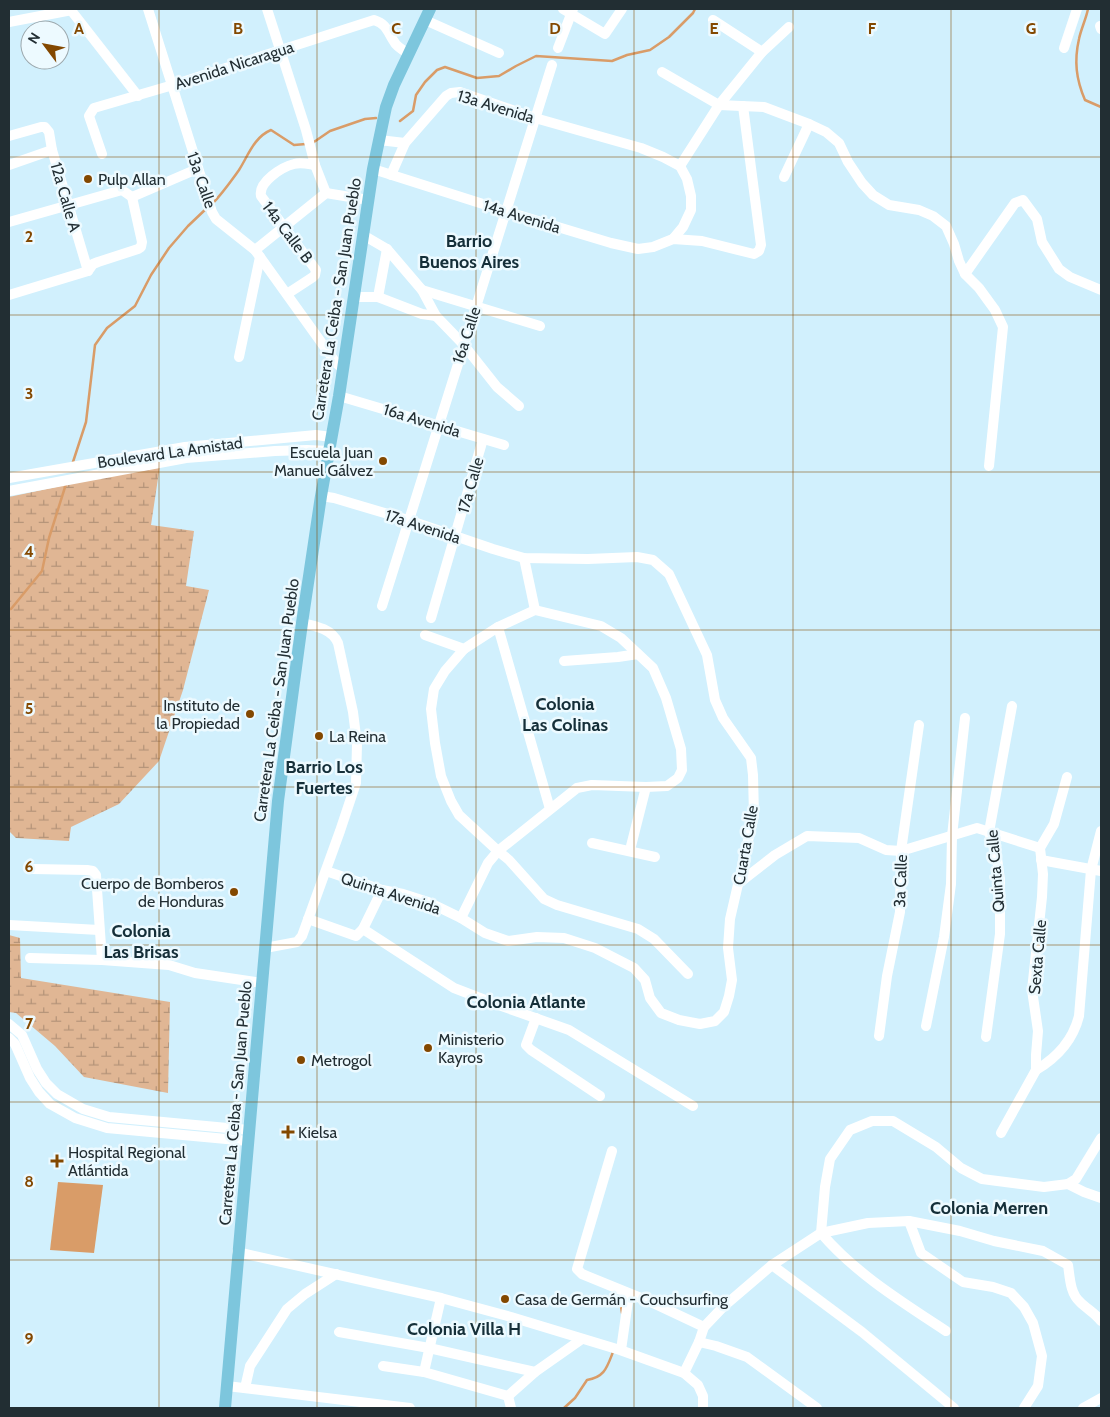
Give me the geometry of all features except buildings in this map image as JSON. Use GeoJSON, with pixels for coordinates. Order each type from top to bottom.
{"type":"FeatureCollection","features":[{"type":"Feature","properties":{"kind":"main road","name":"Carretera La Ceiba - San Juan Pueblo"},"geometry":{"type":"LineString","coordinates":[[225,1408],[237,1252],[278,801],[302,623],[373,169],[386,107],[408,53],[427,14]]}},
{"type":"Feature","properties":{"kind":"street","name":"13a Calle"},"geometry":{"type":"LineString","coordinates":[[148,9],[212,212],[216,219],[257,253],[336,363],[343,369]]}},
{"type":"Feature","properties":{"kind":"street"},"geometry":{"type":"LineString","coordinates":[[267,9],[306,130],[315,165],[326,193]]}},
{"type":"Feature","properties":{"kind":"street"},"geometry":{"type":"LineString","coordinates":[[558,48],[569,10],[605,34],[622,9]]}},
{"type":"Feature","properties":{"kind":"street"},"geometry":{"type":"LineString","coordinates":[[1064,48],[1077,9]]}},
{"type":"Feature","properties":{"kind":"street"},"geometry":{"type":"LineString","coordinates":[[9,22],[71,10],[138,96]]}},
{"type":"Feature","properties":{"kind":"street"},"geometry":{"type":"LineString","coordinates":[[427,14],[499,53]]}},
{"type":"Feature","properties":{"kind":"street","name":"Avenida Nicaragua"},"geometry":{"type":"LineString","coordinates":[[102,154],[89,116],[94,108],[173,85],[374,20],[382,23],[389,30],[399,48],[408,53]]}},
{"type":"Feature","properties":{"kind":"street"},"geometry":{"type":"LineString","coordinates":[[713,20],[762,52]]}},
{"type":"Feature","properties":{"kind":"street"},"geometry":{"type":"LineString","coordinates":[[673,239],[691,210],[688,179],[680,166],[719,105],[762,52],[789,27]]}},
{"type":"Feature","properties":{"kind":"street","name":"16a Calle"},"geometry":{"type":"LineString","coordinates":[[382,606],[552,65]]}},
{"type":"Feature","properties":{"kind":"street"},"geometry":{"type":"LineString","coordinates":[[662,72],[719,105],[764,107],[826,132],[839,143],[848,162],[862,183],[873,195],[889,205],[919,210],[933,216],[946,226],[965,274],[979,288],[995,310],[1002,327],[989,466]]}},
{"type":"Feature","properties":{"kind":"street","name":"13a Avenida"},"geometry":{"type":"LineString","coordinates":[[391,175],[405,143],[446,96],[454,92],[460,92],[535,118],[641,148],[680,166]]}},
{"type":"Feature","properties":{"kind":"street"},"geometry":{"type":"LineString","coordinates":[[673,239],[702,241],[754,254],[759,251],[761,244],[743,106]]}},
{"type":"Feature","properties":{"kind":"street"},"geometry":{"type":"LineString","coordinates":[[784,178],[809,124]]}},
{"type":"Feature","properties":{"kind":"street","name":"12a Calle A"},"geometry":{"type":"LineString","coordinates":[[9,136],[41,127],[46,127],[49,132],[52,150],[88,271]]}},
{"type":"Feature","properties":{"kind":"street"},"geometry":{"type":"LineString","coordinates":[[379,140],[405,143]]}},
{"type":"Feature","properties":{"kind":"street"},"geometry":{"type":"LineString","coordinates":[[9,165],[52,150]]}},
{"type":"Feature","properties":{"kind":"street","name":"14a Calle B"},"geometry":{"type":"LineString","coordinates":[[286,294],[313,277],[316,274],[316,270],[261,196],[260,190],[263,184],[282,169],[295,164],[315,165]]}},
{"type":"Feature","properties":{"kind":"street"},"geometry":{"type":"LineString","coordinates":[[132,197],[198,169]]}},
{"type":"Feature","properties":{"kind":"street","name":"14a Avenida"},"geometry":{"type":"LineString","coordinates":[[373,169],[611,243],[638,249],[653,247],[673,239]]}},
{"type":"Feature","properties":{"kind":"street"},"geometry":{"type":"LineString","coordinates":[[9,222],[122,190],[132,197],[142,242],[141,247],[93,264],[88,271],[9,295]]}},
{"type":"Feature","properties":{"kind":"street"},"geometry":{"type":"LineString","coordinates":[[239,357],[257,253],[284,226],[326,193],[368,200]]}},
{"type":"Feature","properties":{"kind":"street"},"geometry":{"type":"LineString","coordinates":[[965,274],[1015,203],[1023,200],[1038,220],[1042,242],[1059,269],[1070,277],[1101,290]]}},
{"type":"Feature","properties":{"kind":"street"},"geometry":{"type":"LineString","coordinates":[[363,235],[387,249],[422,290],[436,316],[463,344],[497,386],[519,406]]}},
{"type":"Feature","properties":{"kind":"street"},"geometry":{"type":"LineString","coordinates":[[378,297],[387,249]]}},
{"type":"Feature","properties":{"kind":"street"},"geometry":{"type":"LineString","coordinates":[[422,290],[540,326]]}},
{"type":"Feature","properties":{"kind":"street"},"geometry":{"type":"LineString","coordinates":[[354,297],[378,297],[422,314],[436,316]]}},
{"type":"Feature","properties":{"kind":"street","name":"16a Avenida"},"geometry":{"type":"LineString","coordinates":[[339,396],[504,445]]}},
{"type":"Feature","properties":{"kind":"street","name":"Boulevard La Amistad"},"geometry":{"type":"LineString","coordinates":[[9,478],[185,447],[316,435],[331,437]]}},
{"type":"Feature","properties":{"kind":"street","name":"17a Calle"},"geometry":{"type":"LineString","coordinates":[[431,618],[483,439]]}},
{"type":"Feature","properties":{"kind":"street","name":"Boulevard La Amistad"},"geometry":{"type":"LineString","coordinates":[[9,491],[75,477],[186,458],[275,451],[329,451]]}},
{"type":"Feature","properties":{"kind":"street","name":"17a Avenida"},"geometry":{"type":"LineString","coordinates":[[322,496],[408,520],[455,537],[524,558],[588,559],[637,557],[653,560],[662,566]]}},
{"type":"Feature","properties":{"kind":"street"},"geometry":{"type":"LineString","coordinates":[[524,558],[535,610]]}},
{"type":"Feature","properties":{"kind":"street","name":"Cuarta Calle"},"geometry":{"type":"LineString","coordinates":[[662,566],[670,574],[707,655],[715,700],[723,718],[750,758],[753,775],[754,814],[730,919],[728,948],[732,980],[724,1012],[715,1021]]}},
{"type":"Feature","properties":{"kind":"street"},"geometry":{"type":"LineString","coordinates":[[461,918],[488,863],[498,851],[577,788],[592,785],[646,788],[667,786],[678,778],[682,770],[681,749],[666,698],[653,668],[621,638],[601,626],[535,610],[498,627],[464,649],[445,671],[434,689],[431,709],[441,776],[459,815],[498,851],[510,860],[544,899],[638,930],[654,939],[688,974]]}},
{"type":"Feature","properties":{"kind":"street"},"geometry":{"type":"LineString","coordinates":[[265,948],[297,942],[302,936],[356,783],[358,744],[353,712],[334,636],[322,628],[302,623]]}},
{"type":"Feature","properties":{"kind":"street"},"geometry":{"type":"LineString","coordinates":[[498,627],[550,809]]}},
{"type":"Feature","properties":{"kind":"street"},"geometry":{"type":"LineString","coordinates":[[425,635],[464,649]]}},
{"type":"Feature","properties":{"kind":"street"},"geometry":{"type":"LineString","coordinates":[[564,661],[638,654]]}},
{"type":"Feature","properties":{"kind":"street","name":"Quinta Calle"},"geometry":{"type":"LineString","coordinates":[[986,1037],[1000,934],[1000,880],[997,858],[989,832],[1012,706]]}},
{"type":"Feature","properties":{"kind":"street"},"geometry":{"type":"LineString","coordinates":[[926,1026],[948,910],[951,884],[952,836],[965,718]]}},
{"type":"Feature","properties":{"kind":"street","name":"3a Calle"},"geometry":{"type":"LineString","coordinates":[[879,1036],[900,912],[901,851],[920,725]]}},
{"type":"Feature","properties":{"kind":"street"},"geometry":{"type":"LineString","coordinates":[[739,883],[775,855],[807,836],[859,838],[886,850],[901,851],[977,828],[1040,848],[1054,824],[1067,777]]}},
{"type":"Feature","properties":{"kind":"street"},"geometry":{"type":"LineString","coordinates":[[630,850],[646,788]]}},
{"type":"Feature","properties":{"kind":"street"},"geometry":{"type":"LineString","coordinates":[[1036,1070],[1050,1062],[1061,1051],[1076,1028],[1080,1016],[1101,831]]}},
{"type":"Feature","properties":{"kind":"street"},"geometry":{"type":"LineString","coordinates":[[592,843],[655,857]]}},
{"type":"Feature","properties":{"kind":"street","name":"Sexta Calle"},"geometry":{"type":"LineString","coordinates":[[1000,1133],[1036,1070],[1038,1032],[1032,990],[1042,897],[1043,874],[1040,848]]}},
{"type":"Feature","properties":{"kind":"street"},"geometry":{"type":"LineString","coordinates":[[1041,860],[1096,871]]}},
{"type":"Feature","properties":{"kind":"street"},"geometry":{"type":"LineString","coordinates":[[33,870],[92,871],[96,875],[102,960]]}},
{"type":"Feature","properties":{"kind":"street","name":"Quinta Avenida"},"geometry":{"type":"LineString","coordinates":[[326,871],[382,890],[428,902],[461,918],[484,933],[508,941],[537,937],[564,938],[595,948],[634,968],[645,980],[650,998],[661,1013],[679,1020],[700,1024],[715,1021]]}},
{"type":"Feature","properties":{"kind":"street"},"geometry":{"type":"LineString","coordinates":[[308,919],[353,936],[359,934],[382,890]]}},
{"type":"Feature","properties":{"kind":"street"},"geometry":{"type":"LineString","coordinates":[[9,925],[99,930]]}},
{"type":"Feature","properties":{"kind":"street"},"geometry":{"type":"LineString","coordinates":[[363,929],[454,988],[493,1004],[569,1030],[693,1106]]}},
{"type":"Feature","properties":{"kind":"street"},"geometry":{"type":"LineString","coordinates":[[30,958],[102,960],[169,965],[184,968],[195,973],[262,983]]}},
{"type":"Feature","properties":{"kind":"street"},"geometry":{"type":"LineString","coordinates":[[536,1018],[526,1045],[530,1050],[600,1096]]}},
{"type":"Feature","properties":{"kind":"street"},"geometry":{"type":"LineString","coordinates":[[9,1024],[22,1035],[37,1069],[46,1083],[57,1094],[82,1109],[108,1117],[249,1135]]}},
{"type":"Feature","properties":{"kind":"street"},"geometry":{"type":"LineString","coordinates":[[9,1038],[15,1044],[30,1078],[39,1092],[50,1104],[75,1118],[107,1128],[249,1135]]}},
{"type":"Feature","properties":{"kind":"street"},"geometry":{"type":"LineString","coordinates":[[946,1331],[856,1268],[821,1233],[830,1159],[850,1130],[872,1121],[893,1121],[936,1147],[961,1168],[982,1179],[1044,1187],[1068,1184],[1076,1179],[1101,1138]]}},
{"type":"Feature","properties":{"kind":"street"},"geometry":{"type":"LineString","coordinates":[[612,1151],[578,1268],[582,1274],[653,1303],[704,1327]]}},
{"type":"Feature","properties":{"kind":"street"},"geometry":{"type":"LineString","coordinates":[[1068,1184],[1101,1198]]}},
{"type":"Feature","properties":{"kind":"street"},"geometry":{"type":"LineString","coordinates":[[909,1221],[920,1253],[964,1282],[993,1287],[1011,1293],[1024,1307],[1033,1324],[1042,1356],[1038,1386],[1024,1408]]}},
{"type":"Feature","properties":{"kind":"street"},"geometry":{"type":"LineString","coordinates":[[684,1373],[704,1327],[723,1307],[772,1265],[821,1233],[868,1224],[909,1221],[1043,1251],[1068,1265],[1072,1291],[1080,1302],[1100,1316]]}},
{"type":"Feature","properties":{"kind":"street"},"geometry":{"type":"LineString","coordinates":[[237,1252],[441,1298],[617,1349],[684,1373],[698,1385],[703,1396],[703,1408]]}},
{"type":"Feature","properties":{"kind":"street"},"geometry":{"type":"LineString","coordinates":[[772,1265],[862,1332],[954,1408]]}},
{"type":"Feature","properties":{"kind":"street"},"geometry":{"type":"LineString","coordinates":[[245,1388],[250,1366],[287,1309],[305,1294],[336,1274]]}},
{"type":"Feature","properties":{"kind":"street"},"geometry":{"type":"LineString","coordinates":[[617,1349],[629,1294]]}},
{"type":"Feature","properties":{"kind":"street"},"geometry":{"type":"LineString","coordinates":[[424,1372],[441,1298]]}},
{"type":"Feature","properties":{"kind":"street"},"geometry":{"type":"LineString","coordinates":[[339,1332],[429,1348],[535,1372]]}},
{"type":"Feature","properties":{"kind":"street"},"geometry":{"type":"LineString","coordinates":[[508,1396],[535,1372],[582,1338]]}},
{"type":"Feature","properties":{"kind":"street"},"geometry":{"type":"LineString","coordinates":[[699,1342],[746,1357],[817,1408]]}},
{"type":"Feature","properties":{"kind":"street"},"geometry":{"type":"LineString","coordinates":[[382,1366],[424,1372],[508,1396]]}},
{"type":"Feature","properties":{"kind":"street"},"geometry":{"type":"LineString","coordinates":[[227,1386],[410,1408]]}},
{"type":"Feature","properties":{"kind":"street"},"geometry":{"type":"LineString","coordinates":[[508,1396],[511,1408]]}},
{"type":"Feature","properties":{"kind":"street"},"geometry":{"type":"LineString","coordinates":[[1083,1408],[1101,1398]]}},
{"type":"Feature","properties":{"kind":"green space"},"geometry":{"type":"Polygon","coordinates":[[[160,465],[151,525],[194,531],[186,586],[209,590],[183,690],[159,761],[119,804],[71,827],[69,841],[16,838],[9,831],[9,497],[160,465]]]}},
{"type":"Feature","properties":{"kind":"green space"},"geometry":{"type":"Polygon","coordinates":[[[9,935],[20,938],[21,978],[170,1002],[168,1093],[84,1077],[55,1046],[16,1013],[9,1012],[9,935]]]}},
{"type":"Feature","properties":{"kind":"shaded area"},"geometry":{"type":"Polygon","coordinates":[[[58,1182],[103,1185],[94,1253],[50,1250],[58,1182]]]}},
{"type":"Feature","properties":{"kind":"waterway"},"geometry":{"type":"LineString","coordinates":[[400,121],[413,111],[416,95],[437,70],[445,67],[477,78],[499,76],[536,56],[612,61],[627,55],[650,50],[669,37],[695,9]]}},
{"type":"Feature","properties":{"kind":"waterway"},"geometry":{"type":"LineString","coordinates":[[1088,9],[1077,47],[1077,70],[1085,100],[1101,107]]}},
{"type":"Feature","properties":{"kind":"waterway"},"geometry":{"type":"LineString","coordinates":[[311,144],[330,131],[365,119],[376,118]]}},
{"type":"Feature","properties":{"kind":"waterway"},"geometry":{"type":"LineString","coordinates":[[212,204],[239,170],[256,142],[265,133],[271,130],[294,145],[306,144]]}},
{"type":"Feature","properties":{"kind":"waterway"},"geometry":{"type":"LineString","coordinates":[[72,465],[86,422],[95,345],[107,328],[135,306],[151,275],[169,248],[208,207]]}},
{"type":"Feature","properties":{"kind":"waterway"},"geometry":{"type":"LineString","coordinates":[[9,609],[11,609],[42,571],[49,538],[66,484]]}},
{"type":"Feature","properties":{"kind":"waterway"},"geometry":{"type":"LineString","coordinates":[[620,1300],[622,1313]]}},
{"type":"Feature","properties":{"kind":"waterway"},"geometry":{"type":"LineString","coordinates":[[564,1408],[575,1398],[587,1380],[602,1374],[613,1352]]}},
{"type":"Feature","properties":{"kind":"place","name":"Pulp Allan"},"geometry":{"type":"Point","coordinates":[88,179]}},
{"type":"Feature","properties":{"kind":"place","name":"Escuela Juan Manuel Gálvez"},"geometry":{"type":"Point","coordinates":[383,461]}},
{"type":"Feature","properties":{"kind":"place","name":"Instituto de la Propiedad"},"geometry":{"type":"Point","coordinates":[250,714]}},
{"type":"Feature","properties":{"kind":"place","name":"La Reina"},"geometry":{"type":"Point","coordinates":[319,736]}},
{"type":"Feature","properties":{"kind":"place","name":"Cuerpo de Bomberos de Honduras"},"geometry":{"type":"Point","coordinates":[234,892]}},
{"type":"Feature","properties":{"kind":"place","name":"Ministerio Kayros"},"geometry":{"type":"Point","coordinates":[428,1048]}},
{"type":"Feature","properties":{"kind":"place","name":"Metrogol"},"geometry":{"type":"Point","coordinates":[301,1060]}},
{"type":"Feature","properties":{"kind":"place","name":"Kielsa"},"geometry":{"type":"Point","coordinates":[288,1132]}},
{"type":"Feature","properties":{"kind":"place","name":"Hospital Regional Atlántida"},"geometry":{"type":"Point","coordinates":[57,1161]}},
{"type":"Feature","properties":{"kind":"place","name":"Casa de Germán - Couchsurfing"},"geometry":{"type":"Point","coordinates":[505,1299]}},
{"type":"Feature","properties":{"kind":"district","name":"Barrio Buenos Aires"},"geometry":{"type":"Point","coordinates":[469,251]}},
{"type":"Feature","properties":{"kind":"district","name":"Colonia Las Colinas"},"geometry":{"type":"Point","coordinates":[565,714]}},
{"type":"Feature","properties":{"kind":"district","name":"Barrio Los Fuertes"},"geometry":{"type":"Point","coordinates":[324,778]}},
{"type":"Feature","properties":{"kind":"district","name":"Colonia Las Brisas"},"geometry":{"type":"Point","coordinates":[141,941]}},
{"type":"Feature","properties":{"kind":"district","name":"Colonia Atlante"},"geometry":{"type":"Point","coordinates":[526,1002]}},
{"type":"Feature","properties":{"kind":"district","name":"Colonia Merren"},"geometry":{"type":"Point","coordinates":[989,1208]}},
{"type":"Feature","properties":{"kind":"district","name":"Colonia Villa H"},"geometry":{"type":"Point","coordinates":[464,1329]}}]}
